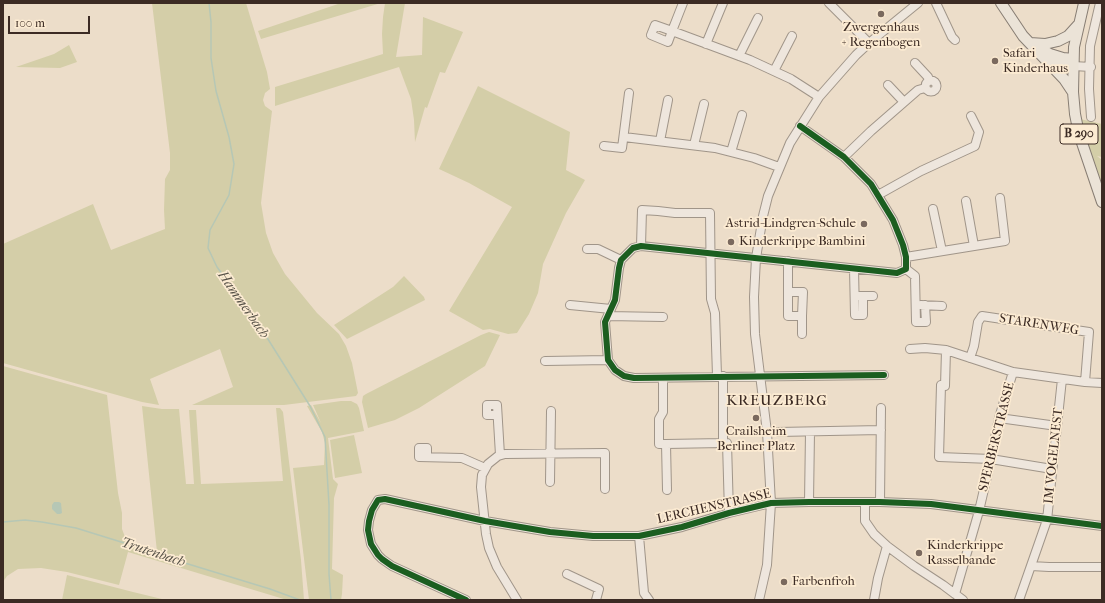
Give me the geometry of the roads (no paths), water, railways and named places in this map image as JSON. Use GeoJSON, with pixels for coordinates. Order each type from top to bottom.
{"type":"FeatureCollection","features":[{"type":"Feature","properties":{"kind":"main road"},"geometry":{"type":"LineString","coordinates":[[1001,3],[1023,36],[1064,79],[1073,92]]}},
{"type":"Feature","properties":{"kind":"main road","name":"B 290"},"geometry":{"type":"LineString","coordinates":[[1084,3],[1078,25],[1073,63],[1073,92],[1079,134],[1102,202]]}},
{"type":"Feature","properties":{"kind":"main road"},"geometry":{"type":"LineString","coordinates":[[1030,43],[1045,44],[1058,41],[1068,36],[1078,25]]}},
{"type":"Feature","properties":{"kind":"main road"},"geometry":{"type":"LineString","coordinates":[[1030,43],[1050,54],[1073,63]]}},
{"type":"Feature","properties":{"kind":"main road"},"geometry":{"type":"LineString","coordinates":[[1040,54],[1050,61],[1062,66],[1073,63]]}},
{"type":"Feature","properties":{"kind":"street"},"geometry":{"type":"LineString","coordinates":[[684,3],[670,35],[706,44],[739,56],[790,79],[819,97]]}},
{"type":"Feature","properties":{"kind":"street"},"geometry":{"type":"LineString","coordinates":[[706,44],[723,3]]}},
{"type":"Feature","properties":{"kind":"street"},"geometry":{"type":"LineString","coordinates":[[759,600],[767,565],[771,503],[767,432],[755,334],[754,297],[756,258],[764,211],[779,167],[800,126],[819,97],[869,43],[918,3]]}},
{"type":"Feature","properties":{"kind":"street"},"geometry":{"type":"LineString","coordinates":[[936,3],[955,40]]}},
{"type":"Feature","properties":{"kind":"street"},"geometry":{"type":"LineString","coordinates":[[1091,117],[1089,88],[1090,46],[1100,3]]}},
{"type":"Feature","properties":{"kind":"street"},"geometry":{"type":"LineString","coordinates":[[832,4],[869,43]]}},
{"type":"Feature","properties":{"kind":"street"},"geometry":{"type":"LineString","coordinates":[[739,56],[758,18]]}},
{"type":"Feature","properties":{"kind":"street"},"geometry":{"type":"LineString","coordinates":[[774,71],[792,36]]}},
{"type":"Feature","properties":{"kind":"street"},"geometry":{"type":"LineString","coordinates":[[844,157],[871,131],[927,84],[928,77],[915,63]]}},
{"type":"Feature","properties":{"kind":"street"},"geometry":{"type":"LineString","coordinates":[[1073,63],[1090,67]]}},
{"type":"Feature","properties":{"kind":"street"},"geometry":{"type":"LineString","coordinates":[[888,85],[904,102]]}},
{"type":"Feature","properties":{"kind":"street"},"geometry":{"type":"LineString","coordinates":[[604,146],[622,148],[629,93]]}},
{"type":"Feature","properties":{"kind":"street"},"geometry":{"type":"LineString","coordinates":[[660,141],[668,100]]}},
{"type":"Feature","properties":{"kind":"street"},"geometry":{"type":"LineString","coordinates":[[694,145],[704,104]]}},
{"type":"Feature","properties":{"kind":"street"},"geometry":{"type":"LineString","coordinates":[[731,152],[742,115]]}},
{"type":"Feature","properties":{"kind":"street"},"geometry":{"type":"LineString","coordinates":[[878,195],[921,171],[975,146],[979,132],[971,116]]}},
{"type":"Feature","properties":{"kind":"street"},"geometry":{"type":"LineString","coordinates":[[800,126],[844,157],[871,184],[893,220],[903,245],[906,257],[906,269]]}},
{"type":"Feature","properties":{"kind":"street"},"geometry":{"type":"LineString","coordinates":[[624,137],[694,145],[731,152],[779,167]]}},
{"type":"Feature","properties":{"kind":"street"},"geometry":{"type":"LineString","coordinates":[[906,257],[1005,241],[1000,198]]}},
{"type":"Feature","properties":{"kind":"street"},"geometry":{"type":"LineString","coordinates":[[966,201],[974,246]]}},
{"type":"Feature","properties":{"kind":"street"},"geometry":{"type":"LineString","coordinates":[[934,209],[942,251]]}},
{"type":"Feature","properties":{"kind":"street"},"geometry":{"type":"LineString","coordinates":[[641,246],[642,210],[658,210],[675,213],[710,213],[711,299],[715,313],[723,443]]}},
{"type":"Feature","properties":{"kind":"street"},"geometry":{"type":"LineString","coordinates":[[884,376],[720,376],[663,378],[624,376],[615,370],[608,360],[606,322],[615,300],[621,260],[632,248],[641,246],[898,273],[906,269]]}},
{"type":"Feature","properties":{"kind":"street"},"geometry":{"type":"LineString","coordinates":[[587,248],[598,249],[621,260]]}},
{"type":"Feature","properties":{"kind":"street"},"geometry":{"type":"LineString","coordinates":[[788,261],[788,316],[802,316]]}},
{"type":"Feature","properties":{"kind":"street"},"geometry":{"type":"LineString","coordinates":[[854,269],[855,315],[863,315],[863,296]]}},
{"type":"Feature","properties":{"kind":"street"},"geometry":{"type":"LineString","coordinates":[[906,269],[915,276],[916,322],[926,322],[925,306]]}},
{"type":"Feature","properties":{"kind":"street"},"geometry":{"type":"LineString","coordinates":[[788,292],[803,292],[802,334]]}},
{"type":"Feature","properties":{"kind":"street"},"geometry":{"type":"LineString","coordinates":[[854,295],[874,296]]}},
{"type":"Feature","properties":{"kind":"street"},"geometry":{"type":"LineString","coordinates":[[570,305],[610,313],[663,317]]}},
{"type":"Feature","properties":{"kind":"street"},"geometry":{"type":"LineString","coordinates":[[916,305],[942,306]]}},
{"type":"Feature","properties":{"kind":"street","name":"STARENWEG"},"geometry":{"type":"LineString","coordinates":[[970,358],[974,346],[978,322],[982,316],[1089,332],[1085,382]]}},
{"type":"Feature","properties":{"kind":"street"},"geometry":{"type":"LineString","coordinates":[[910,349],[925,348],[946,350],[1013,372],[1102,383]]}},
{"type":"Feature","properties":{"kind":"street"},"geometry":{"type":"LineString","coordinates":[[946,350],[945,386],[941,386],[939,457],[991,459],[1052,469]]}},
{"type":"Feature","properties":{"kind":"street"},"geometry":{"type":"LineString","coordinates":[[545,361],[608,360]]}},
{"type":"Feature","properties":{"kind":"street","name":"SPERBERSTRASSE"},"geometry":{"type":"LineString","coordinates":[[955,594],[979,511],[999,418],[1013,372]]}},
{"type":"Feature","properties":{"kind":"street"},"geometry":{"type":"LineString","coordinates":[[663,378],[663,412],[659,419],[659,444],[727,444],[729,513]]}},
{"type":"Feature","properties":{"kind":"street","name":"IM VOGELNEST"},"geometry":{"type":"LineString","coordinates":[[1020,600],[1030,566],[1047,520],[1062,379]]}},
{"type":"Feature","properties":{"kind":"street"},"geometry":{"type":"LineString","coordinates":[[880,502],[881,408]]}},
{"type":"Feature","properties":{"kind":"street"},"geometry":{"type":"LineString","coordinates":[[550,482],[551,411]]}},
{"type":"Feature","properties":{"kind":"street"},"geometry":{"type":"LineString","coordinates":[[496,415],[499,431],[500,455]]}},
{"type":"Feature","properties":{"kind":"street"},"geometry":{"type":"LineString","coordinates":[[999,418],[1058,426]]}},
{"type":"Feature","properties":{"kind":"street"},"geometry":{"type":"LineString","coordinates":[[778,432],[881,430]]}},
{"type":"Feature","properties":{"kind":"street"},"geometry":{"type":"LineString","coordinates":[[809,502],[810,432]]}},
{"type":"Feature","properties":{"kind":"street"},"geometry":{"type":"LineString","coordinates":[[666,444],[667,490]]}},
{"type":"Feature","properties":{"kind":"street"},"geometry":{"type":"LineString","coordinates":[[516,600],[502,578],[489,548],[481,487],[482,475],[485,468],[491,461],[500,455],[605,453],[605,489]]}},
{"type":"Feature","properties":{"kind":"street"},"geometry":{"type":"LineString","coordinates":[[426,457],[462,458],[470,460],[485,468]]}},
{"type":"Feature","properties":{"kind":"street","name":"LERCHENSTRASSE"},"geometry":{"type":"LineString","coordinates":[[466,600],[392,566],[378,555],[371,544],[368,530],[369,521],[375,503],[380,499],[485,521],[550,532],[593,536],[639,536],[682,527],[729,513],[771,503],[809,502],[931,504],[1102,526]]}},
{"type":"Feature","properties":{"kind":"street"},"geometry":{"type":"LineString","coordinates":[[865,502],[865,521],[874,534],[887,546],[963,600]]}},
{"type":"Feature","properties":{"kind":"street"},"geometry":{"type":"LineString","coordinates":[[639,536],[644,593],[649,600]]}},
{"type":"Feature","properties":{"kind":"street"},"geometry":{"type":"LineString","coordinates":[[874,600],[878,578],[887,546]]}},
{"type":"Feature","properties":{"kind":"street"},"geometry":{"type":"LineString","coordinates":[[1030,566],[1102,567]]}},
{"type":"Feature","properties":{"kind":"street"},"geometry":{"type":"LineString","coordinates":[[567,574],[599,589],[596,600]]}},
{"type":"Feature","properties":{"kind":"waterway","name":"Hammerbach"},"geometry":{"type":"LineString","coordinates":[[209,3],[211,22],[211,58],[216,91],[229,137],[234,164],[229,195],[210,230],[208,248],[217,267],[254,317],[310,406],[325,437],[329,505],[329,574],[331,600]]}},
{"type":"Feature","properties":{"kind":"waterway","name":"Trutenbach"},"geometry":{"type":"LineString","coordinates":[[3,522],[25,520],[76,528],[134,546],[148,553],[270,589],[300,600]]}},
{"type":"Feature","properties":{"kind":"place","name":"Zwergenhaus + Regenbogen"},"geometry":{"type":"Point","coordinates":[881,14]}},
{"type":"Feature","properties":{"kind":"place","name":"Safari Kinderhaus"},"geometry":{"type":"Point","coordinates":[995,61]}},
{"type":"Feature","properties":{"kind":"place","name":"Astrid-Lindgren-Schule"},"geometry":{"type":"Point","coordinates":[864,224]}},
{"type":"Feature","properties":{"kind":"place","name":"Kinderkrippe Bambini"},"geometry":{"type":"Point","coordinates":[731,242]}},
{"type":"Feature","properties":{"kind":"place","name":"Crailsheim Berliner Platz"},"geometry":{"type":"Point","coordinates":[756,418]}},
{"type":"Feature","properties":{"kind":"place","name":"Kinderkrippe Rasselbande"},"geometry":{"type":"Point","coordinates":[919,553]}},
{"type":"Feature","properties":{"kind":"place","name":"Farbenfroh"},"geometry":{"type":"Point","coordinates":[784,582]}},
{"type":"Feature","properties":{"kind":"district","name":"KREUZBERG"},"geometry":{"type":"Point","coordinates":[777,401]}}]}
